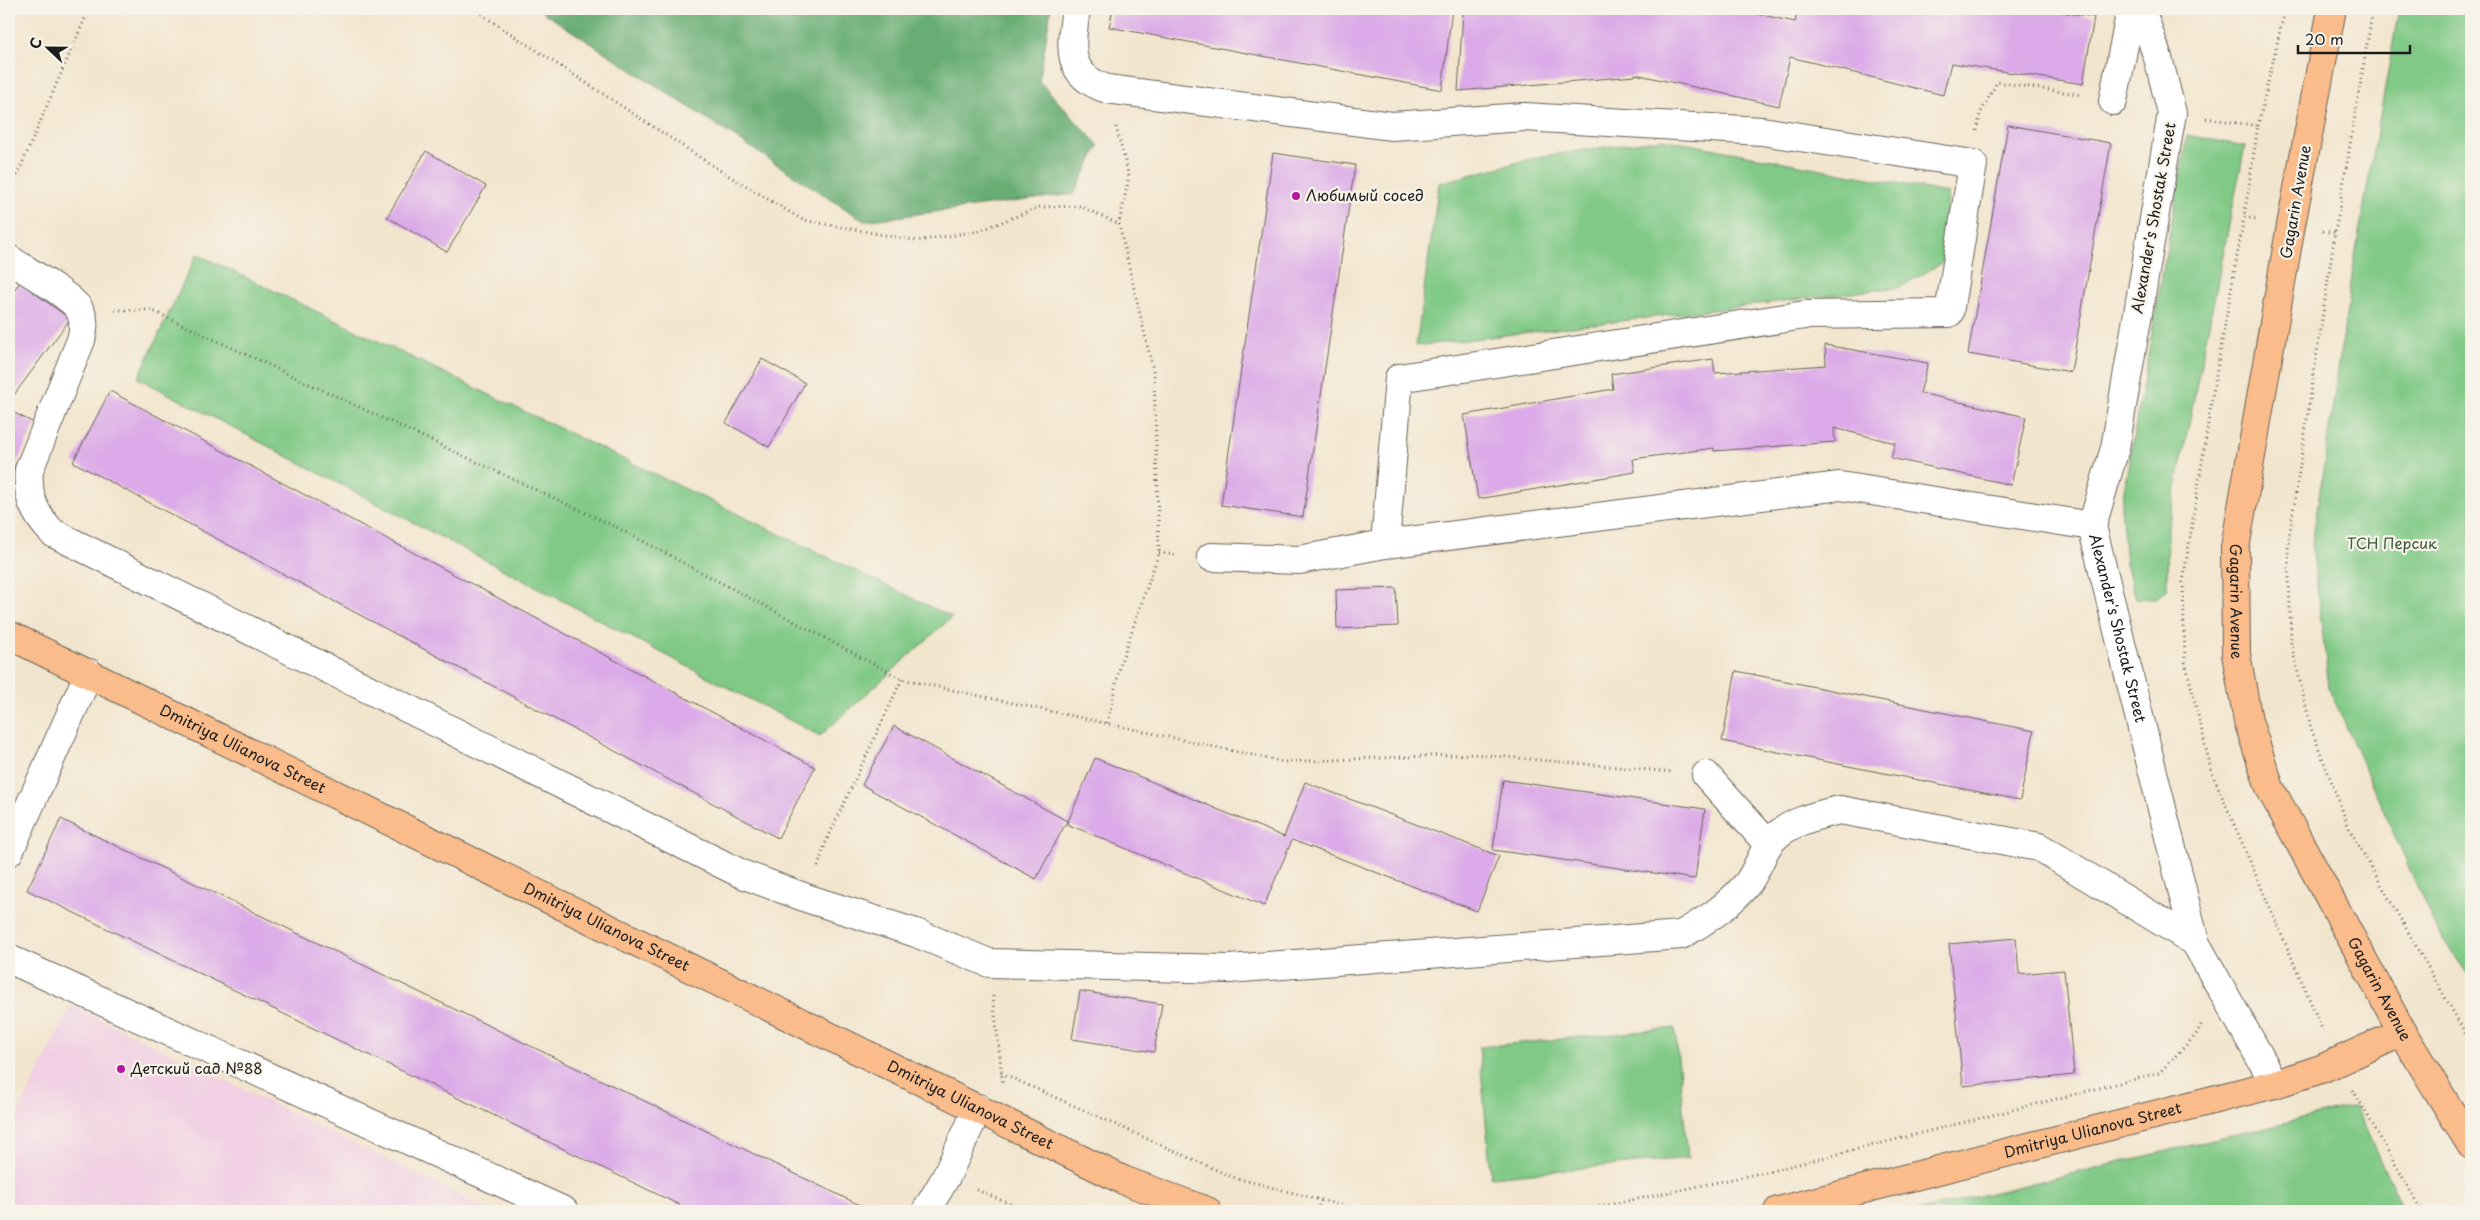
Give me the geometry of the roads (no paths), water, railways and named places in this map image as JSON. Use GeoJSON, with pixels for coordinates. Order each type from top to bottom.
{"type":"FeatureCollection","features":[{"type":"Feature","properties":{"kind":"main road","name":"Gagarin Avenue"},"geometry":{"type":"LineString","coordinates":[[2332,9],[2291,225],[2235,548],[2236,654],[2248,721],[2270,788],[2324,891],[2403,1032],[2471,1145]]}},
{"type":"Feature","properties":{"kind":"main road","name":"Dmitriya Ulianova Street"},"geometry":{"type":"LineString","coordinates":[[9,636],[89,673],[1123,1180],[1207,1211]]}},
{"type":"Feature","properties":{"kind":"main road","name":"Dmitriya Ulianova Street"},"geometry":{"type":"LineString","coordinates":[[1778,1211],[2275,1084],[2321,1069],[2403,1032]]}},
{"type":"Feature","properties":{"kind":"street"},"geometry":{"type":"LineString","coordinates":[[1076,9],[1071,44],[1072,56],[1077,68],[1096,83],[1392,126],[1532,117],[1762,131],[1973,164],[1949,313],[1797,316],[1398,378],[1386,544]]}},
{"type":"Feature","properties":{"kind":"street"},"geometry":{"type":"LineString","coordinates":[[2114,100],[2131,9]]}},
{"type":"Feature","properties":{"kind":"street","name":"Alexander's Shostak Street"},"geometry":{"type":"LineString","coordinates":[[2141,9],[2158,58],[2172,113],[2115,448],[2092,526],[2195,942],[2275,1084]]}},
{"type":"Feature","properties":{"kind":"street"},"geometry":{"type":"LineString","coordinates":[[9,259],[73,302],[79,310],[84,330],[29,470],[28,488],[32,505],[40,520],[53,533],[742,874],[809,899],[916,933],[990,963],[1229,969],[1680,934],[1718,914],[1748,883],[1768,844],[1789,827],[1805,819],[1840,810],[2039,847],[2195,942]]}},
{"type":"Feature","properties":{"kind":"street"},"geometry":{"type":"LineString","coordinates":[[1211,557],[1299,560],[1386,544],[1840,486],[2092,526]]}},
{"type":"Feature","properties":{"kind":"street"},"geometry":{"type":"LineString","coordinates":[[9,852],[89,673]]}},
{"type":"Feature","properties":{"kind":"street"},"geometry":{"type":"LineString","coordinates":[[1706,775],[1768,844]]}},
{"type":"Feature","properties":{"kind":"street"},"geometry":{"type":"LineString","coordinates":[[9,959],[564,1211]]}},
{"type":"Feature","properties":{"kind":"street"},"geometry":{"type":"LineString","coordinates":[[926,1211],[946,1177],[978,1108]]}},
{"type":"Feature","properties":{"kind":"place","name":"Любимый сосед"},"geometry":{"type":"Point","coordinates":[1296,196]}},
{"type":"Feature","properties":{"kind":"place","name":"Детский сад №88"},"geometry":{"type":"Point","coordinates":[121,1069]}},
{"type":"Feature","properties":{"kind":"park label","name":"ТСН Персик"},"geometry":{"type":"Point","coordinates":[2392,544]}}]}
